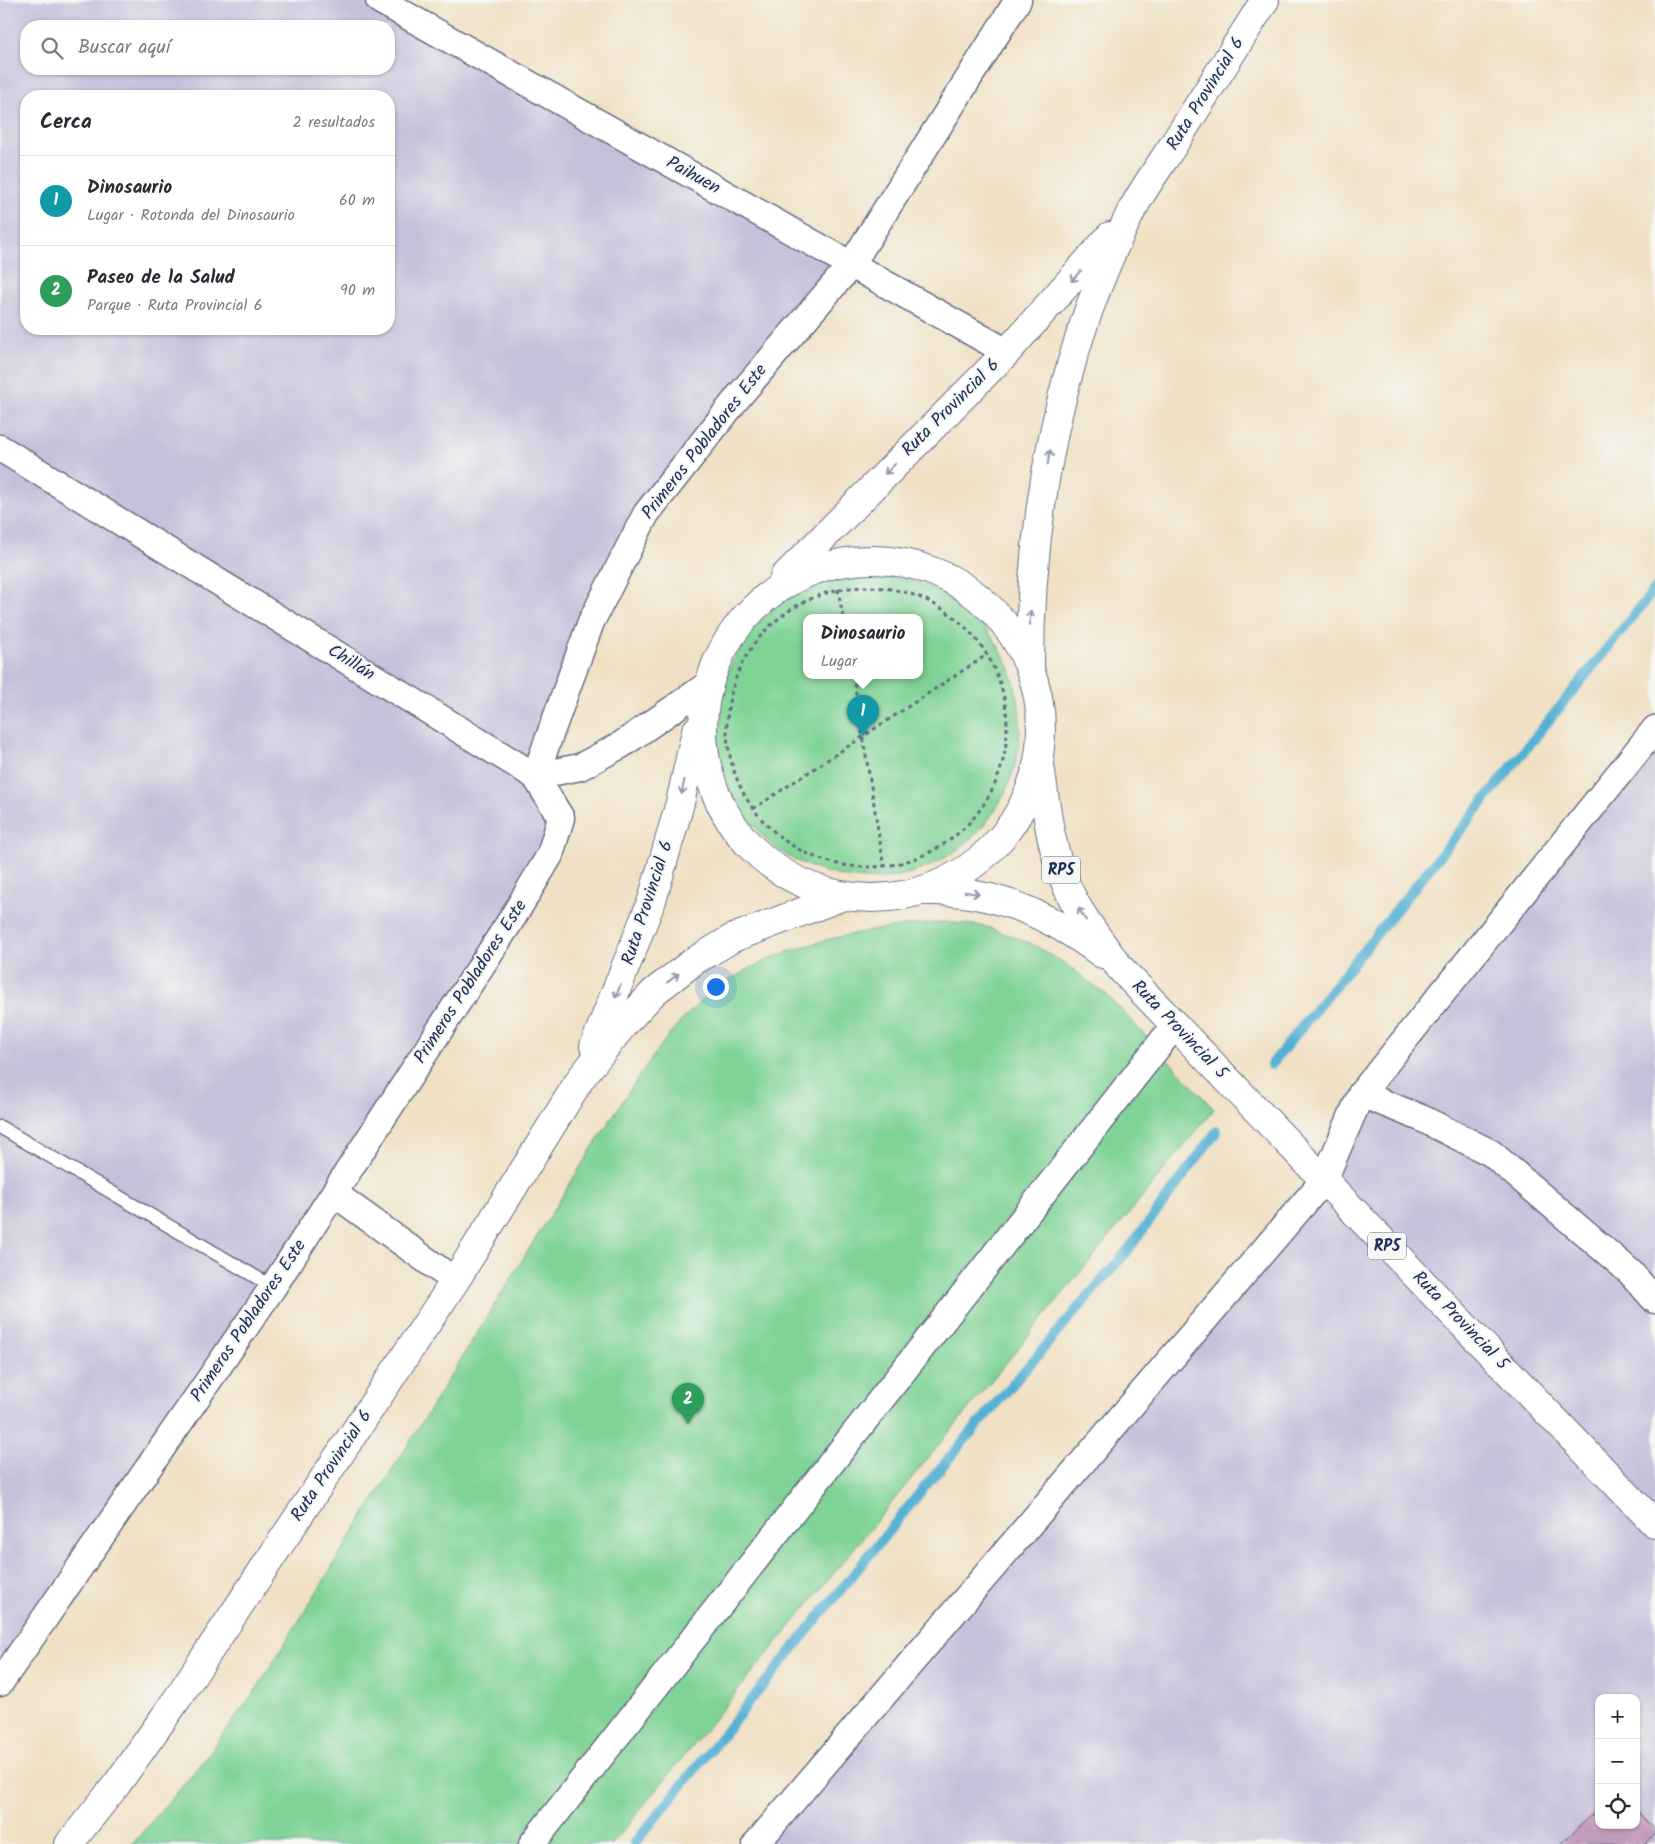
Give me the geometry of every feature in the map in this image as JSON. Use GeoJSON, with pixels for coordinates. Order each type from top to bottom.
{"type":"FeatureCollection","features":[{"type":"Feature","properties":{"kind":"main road","name":"Ruta Provincial 6"},"geometry":{"type":"LineString","coordinates":[[1030,666],[1033,563],[1053,441],[1076,347],[1092,300],[1131,212],[1265,0]]}},
{"type":"Feature","properties":{"kind":"main road","name":"Ruta Provincial 6"},"geometry":{"type":"LineString","coordinates":[[581,1078],[619,988],[652,900],[680,803],[706,686],[728,638],[764,596],[1007,352],[1131,212]]}},
{"type":"Feature","properties":{"kind":"main road"},"geometry":{"type":"LineString","coordinates":[[698,722],[716,798],[746,844],[789,878],[841,897],[883,899],[924,891],[966,871],[1000,840],[1026,801],[1039,757],[1041,711],[1030,666],[1008,627],[976,594],[937,571],[893,560],[848,560],[804,573],[764,596]]}},
{"type":"Feature","properties":{"kind":"main road","name":"Ruta Provincial 5"},"geometry":{"type":"LineString","coordinates":[[1039,757],[1048,818],[1062,874],[1074,901],[1120,968],[1655,1524]]}},
{"type":"Feature","properties":{"kind":"main road","name":"Ruta Provincial 5"},"geometry":{"type":"LineString","coordinates":[[924,891],[947,890],[973,893],[1026,908],[1057,924],[1120,968]]}},
{"type":"Feature","properties":{"kind":"main road","name":"Ruta Provincial 6"},"geometry":{"type":"LineString","coordinates":[[69,1844],[117,1784],[175,1702],[455,1281],[581,1078],[654,992],[693,962],[733,938],[841,897]]}},
{"type":"Feature","properties":{"kind":"street","name":"Paihuen"},"geometry":{"type":"LineString","coordinates":[[379,0],[1007,352]]}},
{"type":"Feature","properties":{"kind":"street"},"geometry":{"type":"LineString","coordinates":[[851,265],[1018,0]]}},
{"type":"Feature","properties":{"kind":"street","name":"Primeros Pobladores Este"},"geometry":{"type":"LineString","coordinates":[[0,1683],[273,1287],[550,855],[561,818],[535,776],[591,622],[646,514],[739,396],[851,265]]}},
{"type":"Feature","properties":{"kind":"street","name":"Chillán"},"geometry":{"type":"LineString","coordinates":[[0,448],[535,776]]}},
{"type":"Feature","properties":{"kind":"street"},"geometry":{"type":"LineString","coordinates":[[535,776],[580,767],[621,745],[706,686]]}},
{"type":"Feature","properties":{"kind":"street"},"geometry":{"type":"LineString","coordinates":[[756,1844],[1324,1180],[1361,1094],[1655,729]]}},
{"type":"Feature","properties":{"kind":"street"},"geometry":{"type":"LineString","coordinates":[[532,1844],[1175,1025]]}},
{"type":"Feature","properties":{"kind":"street"},"geometry":{"type":"LineString","coordinates":[[1361,1094],[1421,1118],[1491,1153],[1630,1272],[1655,1300]]}},
{"type":"Feature","properties":{"kind":"street"},"geometry":{"type":"LineString","coordinates":[[334,1194],[455,1281]]}},
{"type":"Feature","properties":{"kind":"lane"},"geometry":{"type":"LineString","coordinates":[[0,1127],[273,1287]]}},
{"type":"Feature","properties":{"kind":"path"},"geometry":{"type":"LineString","coordinates":[[867,586],[896,589],[923,598],[956,618],[970,631],[988,654],[1002,690],[1007,712],[1007,744],[1000,774],[986,802],[967,826],[943,846],[915,859],[884,867],[854,867],[825,861],[797,849],[773,831],[753,809],[738,782],[729,752],[727,721],[732,691],[743,662],[760,636],[782,615],[809,599],[838,589],[867,586]]}},
{"type":"Feature","properties":{"kind":"path"},"geometry":{"type":"LineString","coordinates":[[838,589],[842,614]]}},
{"type":"Feature","properties":{"kind":"path"},"geometry":{"type":"LineString","coordinates":[[753,809],[988,654]]}},
{"type":"Feature","properties":{"kind":"path"},"geometry":{"type":"LineString","coordinates":[[854,679],[884,867]]}},
{"type":"Feature","properties":{"kind":"shaded area"},"geometry":{"type":"Polygon","coordinates":[[[0,0],[372,0],[851,265],[646,514],[535,776],[561,818],[550,855],[0,1683],[0,0]]]}},
{"type":"Feature","properties":{"kind":"shaded area"},"geometry":{"type":"Polygon","coordinates":[[[1655,729],[1655,1844],[756,1844],[1324,1180],[1361,1094],[1655,729]]]}},
{"type":"Feature","properties":{"kind":"green space"},"geometry":{"type":"Polygon","coordinates":[[[849,575],[888,576],[907,579],[925,585],[964,608],[993,639],[1012,675],[1020,715],[1017,756],[1004,795],[980,830],[945,858],[922,869],[886,878],[860,879],[824,872],[800,862],[779,850],[760,833],[735,799],[728,784],[720,753],[718,729],[725,681],[734,659],[746,638],[761,620],[779,604],[812,586],[849,575]]]}},
{"type":"Feature","properties":{"kind":"green space"},"geometry":{"type":"Polygon","coordinates":[[[945,922],[984,926],[1030,943],[1066,964],[1107,995],[1214,1109],[612,1844],[132,1844],[194,1773],[254,1693],[623,1100],[649,1061],[678,1024],[712,992],[731,979],[781,954],[807,945],[862,932],[945,922]]]}},
{"type":"Feature","properties":{"kind":"building"},"geometry":{"type":"Polygon","coordinates":[[[1595,1812],[1595,1829],[1640,1829],[1640,1814],[1655,1830],[1655,1835],[1646,1844],[1561,1844],[1595,1812]]]}},
{"type":"Feature","properties":{"kind":"waterway"},"geometry":{"type":"LineString","coordinates":[[1271,1065],[1655,589]]}},
{"type":"Feature","properties":{"kind":"waterway"},"geometry":{"type":"LineString","coordinates":[[634,1844],[927,1484],[1128,1250],[1217,1131]]}},
{"type":"Feature","properties":{"kind":"place","name":"Dinosaurio"},"geometry":{"type":"Point","coordinates":[863,736]}},
{"type":"Feature","properties":{"kind":"place","name":"Paseo de la Salud"},"geometry":{"type":"Point","coordinates":[688,1424]}}]}
